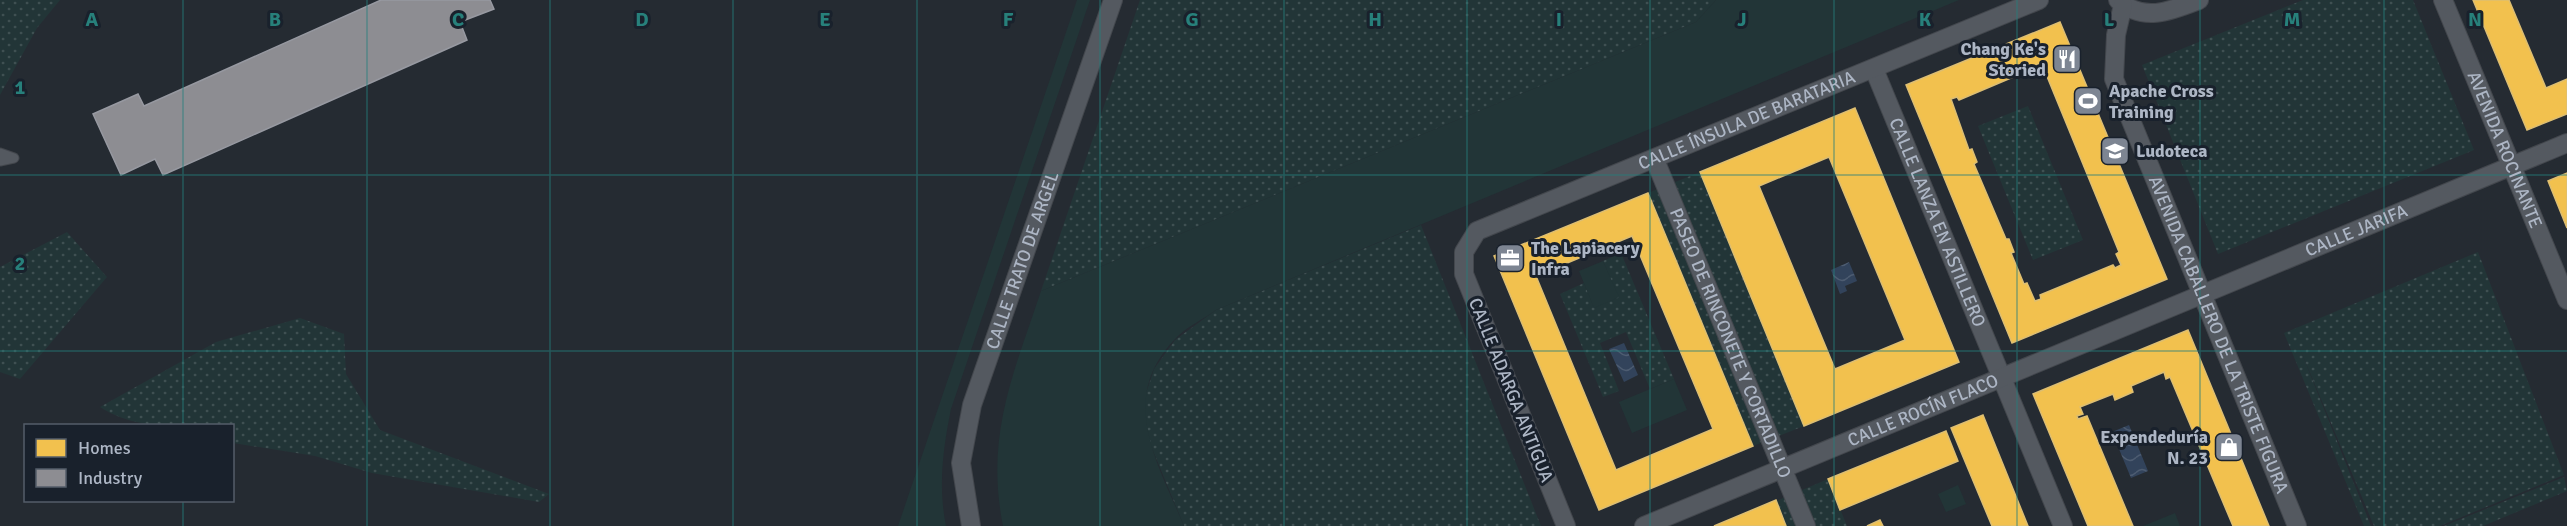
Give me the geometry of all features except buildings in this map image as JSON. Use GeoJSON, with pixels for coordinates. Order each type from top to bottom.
{"type":"FeatureCollection","features":[{"type":"Feature","properties":{"kind":"street","name":"CALLE TRATO DE ARGEL"},"geometry":{"type":"LineString","coordinates":[[971,526],[961,463],[972,405],[1113,0]]}},
{"type":"Feature","properties":{"kind":"street","name":"CALLE ÍNSULA DE BARATARIA"},"geometry":{"type":"LineString","coordinates":[[1464,252],[1477,231],[1655,160],[2039,0]]}},
{"type":"Feature","properties":{"kind":"street"},"geometry":{"type":"LineString","coordinates":[[2121,3],[2143,14],[2163,14],[2199,0]]}},
{"type":"Feature","properties":{"kind":"street","name":"AVENIDA ROCINANTE"},"geometry":{"type":"LineString","coordinates":[[2443,0],[2567,300]]}},
{"type":"Feature","properties":{"kind":"street","name":"AVENIDA CABALLERO DE LA TRISTE FIGURA"},"geometry":{"type":"LineString","coordinates":[[2121,3],[2116,35],[2114,79],[2200,294],[2297,526]]}},
{"type":"Feature","properties":{"kind":"street","name":"CALLE LANZA EN ASTILLERO"},"geometry":{"type":"LineString","coordinates":[[1874,69],[2063,526]]}},
{"type":"Feature","properties":{"kind":"street","name":"CALLE JARIFA"},"geometry":{"type":"LineString","coordinates":[[2200,294],[2567,143]]}},
{"type":"Feature","properties":{"kind":"street","name":"PASEO DE RINCONETE Y CORTADILLO"},"geometry":{"type":"LineString","coordinates":[[1655,160],[1806,526]]}},
{"type":"Feature","properties":{"kind":"street","name":"CALLE ADARGA ANTIGUA"},"geometry":{"type":"LineString","coordinates":[[1464,252],[1464,274],[1566,526]]}},
{"type":"Feature","properties":{"kind":"street","name":"CALLE ROCÍN FLACO"},"geometry":{"type":"LineString","coordinates":[[1644,526],[2200,294]]}},
{"type":"Feature","properties":{"kind":"lane"},"geometry":{"type":"LineString","coordinates":[[0,153],[14,158],[0,161]]}},
{"type":"Feature","properties":{"kind":"shaded area"},"geometry":{"type":"Polygon","coordinates":[[[0,0],[60,0],[37,28],[0,95],[0,0]]]}},
{"type":"Feature","properties":{"kind":"shaded area"},"geometry":{"type":"Polygon","coordinates":[[[1077,0],[1090,0],[951,409],[942,468],[942,496],[946,526],[898,526],[1077,0]]]}},
{"type":"Feature","properties":{"kind":"shaded area"},"geometry":{"type":"Polygon","coordinates":[[[1140,0],[1716,0],[1696,22],[1041,291],[1140,0]]]}},
{"type":"Feature","properties":{"kind":"shaded area"},"geometry":{"type":"Polygon","coordinates":[[[1716,0],[1959,0],[1216,310],[1186,329],[1159,359],[1149,382],[1146,406],[1148,430],[1154,453],[1184,526],[1003,526],[998,494],[997,463],[1000,434],[1012,379],[1041,291],[1696,22],[1716,0]]]}},
{"type":"Feature","properties":{"kind":"shaded area"},"geometry":{"type":"Polygon","coordinates":[[[2303,0],[2413,0],[2474,150],[2218,254],[2142,65],[2303,0]]]}},
{"type":"Feature","properties":{"kind":"shaded area"},"geometry":{"type":"Polygon","coordinates":[[[2028,106],[2083,240],[2033,260],[1978,126],[2028,106]]]}},
{"type":"Feature","properties":{"kind":"shaded area"},"geometry":{"type":"Polygon","coordinates":[[[1700,172],[1804,426],[1753,446],[1648,193],[1700,172]]]}},
{"type":"Feature","properties":{"kind":"shaded area"},"geometry":{"type":"Polygon","coordinates":[[[1421,225],[1541,526],[1184,526],[1149,441],[1143,402],[1154,369],[1175,340],[1216,310],[1421,225]]]}},
{"type":"Feature","properties":{"kind":"shaded area"},"geometry":{"type":"Polygon","coordinates":[[[67,232],[107,277],[20,379],[0,372],[0,267],[67,232]]]}},
{"type":"Feature","properties":{"kind":"shaded area"},"geometry":{"type":"Polygon","coordinates":[[[2478,252],[2564,475],[2440,526],[2374,526],[2298,344],[2371,526],[2364,526],[2284,333],[2478,252]]]}},
{"type":"Feature","properties":{"kind":"shaded area"},"geometry":{"type":"Polygon","coordinates":[[[1621,253],[1674,379],[1650,389],[1626,332],[1600,343],[1619,391],[1603,397],[1560,294],[1584,283],[1594,307],[1618,297],[1603,261],[1621,253]]]}},
{"type":"Feature","properties":{"kind":"shaded area"},"geometry":{"type":"Polygon","coordinates":[[[1603,261],[1619,297],[1594,308],[1579,271],[1603,261]]]}},
{"type":"Feature","properties":{"kind":"shaded area"},"geometry":{"type":"Polygon","coordinates":[[[300,318],[344,334],[346,374],[380,430],[549,494],[539,502],[372,473],[315,456],[234,443],[234,424],[147,424],[131,421],[100,407],[216,342],[300,318]]]}},
{"type":"Feature","properties":{"kind":"shaded area"},"geometry":{"type":"Polygon","coordinates":[[[1674,379],[1687,410],[1632,433],[1619,402],[1674,379]]]}},
{"type":"Feature","properties":{"kind":"shaded area"},"geometry":{"type":"Polygon","coordinates":[[[2564,477],[2567,491],[2483,526],[2444,526],[2564,477]]]}},
{"type":"Feature","properties":{"kind":"shaded area"},"geometry":{"type":"Polygon","coordinates":[[[1828,479],[1847,526],[1786,526],[1776,501],[1828,479]]]}},
{"type":"Feature","properties":{"kind":"shaded area"},"geometry":{"type":"Polygon","coordinates":[[[1958,485],[1966,504],[1946,512],[1938,494],[1958,485]]]}},
{"type":"Feature","properties":{"kind":"shaded area"},"geometry":{"type":"Polygon","coordinates":[[[2175,513],[2180,526],[2143,526],[2175,513]]]}},
{"type":"Feature","properties":{"kind":"water"},"geometry":{"type":"Polygon","coordinates":[[[1849,262],[1857,281],[1845,286],[1847,291],[1840,294],[1831,270],[1849,262]]]}},
{"type":"Feature","properties":{"kind":"water"},"geometry":{"type":"Polygon","coordinates":[[[1624,343],[1638,375],[1624,382],[1609,349],[1624,343]]]}},
{"type":"Feature","properties":{"kind":"water"},"geometry":{"type":"Polygon","coordinates":[[[2129,425],[2148,471],[2131,478],[2112,432],[2129,425]]]}},
{"type":"Feature","properties":{"kind":"place","name":"Chang Ke's Storied"},"geometry":{"type":"Point","coordinates":[2067,59]}},
{"type":"Feature","properties":{"kind":"place","name":"Apache Cross Training"},"geometry":{"type":"Point","coordinates":[2088,101]}},
{"type":"Feature","properties":{"kind":"place","name":"Ludoteca"},"geometry":{"type":"Point","coordinates":[2115,151]}},
{"type":"Feature","properties":{"kind":"place","name":"The Lapiacery Infra"},"geometry":{"type":"Point","coordinates":[1510,258]}},
{"type":"Feature","properties":{"kind":"place","name":"Expendeduría N. 23"},"geometry":{"type":"Point","coordinates":[2229,447]}}]}
